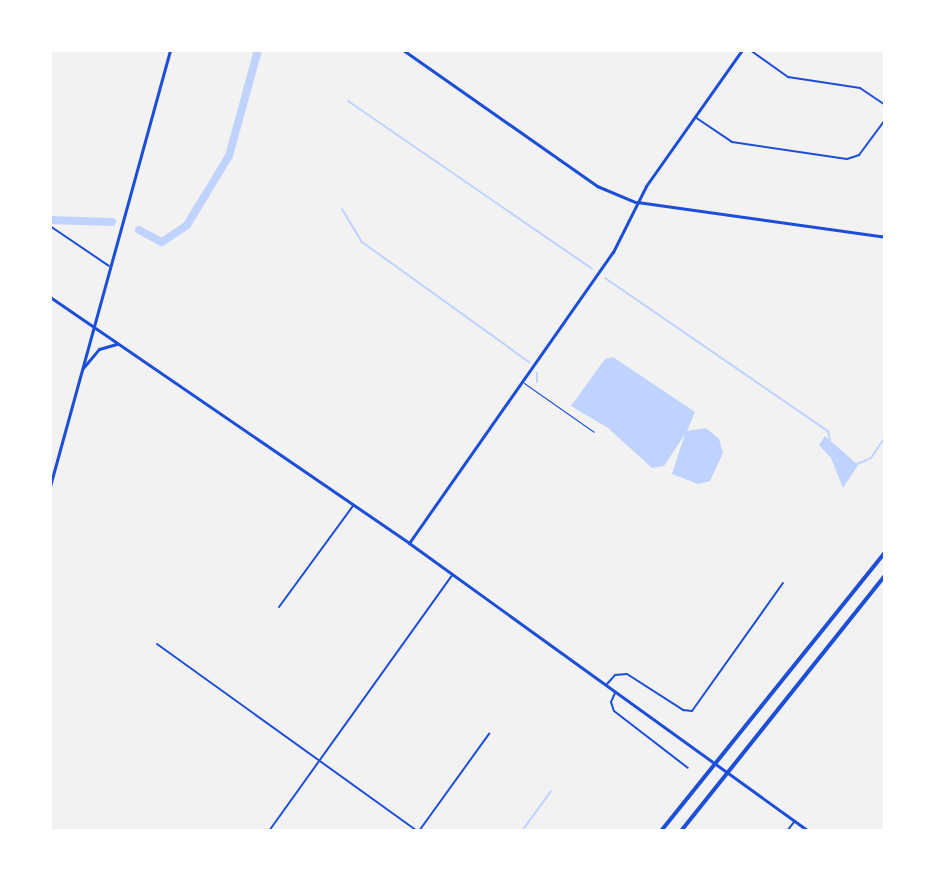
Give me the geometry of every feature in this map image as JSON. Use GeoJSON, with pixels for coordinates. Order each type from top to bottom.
{"type":"FeatureCollection","features":[{"type":"Feature","properties":{"kind":"highway"},"geometry":{"type":"LineString","coordinates":[[661,831],[885,552]]}},
{"type":"Feature","properties":{"kind":"highway"},"geometry":{"type":"LineString","coordinates":[[681,831],[885,575]]}},
{"type":"Feature","properties":{"kind":"main road"},"geometry":{"type":"LineString","coordinates":[[50,486],[170,50]]}},
{"type":"Feature","properties":{"kind":"main road"},"geometry":{"type":"LineString","coordinates":[[403,50],[597,186],[636,202],[885,237]]}},
{"type":"Feature","properties":{"kind":"main road"},"geometry":{"type":"LineString","coordinates":[[409,543],[613,252],[636,202],[742,50]]}},
{"type":"Feature","properties":{"kind":"main road"},"geometry":{"type":"LineString","coordinates":[[50,297],[409,543],[808,831]]}},
{"type":"Feature","properties":{"kind":"main road"},"geometry":{"type":"LineString","coordinates":[[80,372],[99,349],[120,344]]}},
{"type":"Feature","properties":{"kind":"street"},"geometry":{"type":"LineString","coordinates":[[750,50],[788,77],[860,88],[885,105]]}},
{"type":"Feature","properties":{"kind":"street"},"geometry":{"type":"LineString","coordinates":[[695,117],[732,142],[847,159],[859,155],[885,120]]}},
{"type":"Feature","properties":{"kind":"street"},"geometry":{"type":"LineString","coordinates":[[50,226],[110,266]]}},
{"type":"Feature","properties":{"kind":"street"},"geometry":{"type":"LineString","coordinates":[[279,607],[354,505]]}},
{"type":"Feature","properties":{"kind":"street"},"geometry":{"type":"LineString","coordinates":[[269,831],[453,574]]}},
{"type":"Feature","properties":{"kind":"street"},"geometry":{"type":"LineString","coordinates":[[606,685],[623,673],[683,710],[692,711],[783,583]]}},
{"type":"Feature","properties":{"kind":"street"},"geometry":{"type":"LineString","coordinates":[[157,644],[418,831],[489,734]]}},
{"type":"Feature","properties":{"kind":"street"},"geometry":{"type":"LineString","coordinates":[[616,692],[611,702],[614,711],[688,768]]}},
{"type":"Feature","properties":{"kind":"street"},"geometry":{"type":"LineString","coordinates":[[787,831],[794,821]]}},
{"type":"Feature","properties":{"kind":"street"},"geometry":{"type":"LineString","coordinates":[[130,831],[141,831]]}},
{"type":"Feature","properties":{"kind":"lane"},"geometry":{"type":"LineString","coordinates":[[522,382],[594,432]]}},
{"type":"Feature","properties":{"kind":"water"},"geometry":{"type":"Polygon","coordinates":[[[613,357],[695,412],[687,431],[706,428],[719,439],[723,453],[710,481],[698,484],[672,474],[685,434],[664,466],[652,468],[608,428],[571,406],[605,359],[613,357]]]}},
{"type":"Feature","properties":{"kind":"water"},"geometry":{"type":"Polygon","coordinates":[[[825,436],[858,465],[843,488],[831,458],[819,445],[825,436]]]}},
{"type":"Feature","properties":{"kind":"waterway"},"geometry":{"type":"LineString","coordinates":[[139,230],[162,242],[187,225],[229,156],[258,50]]}},
{"type":"Feature","properties":{"kind":"waterway"},"geometry":{"type":"LineString","coordinates":[[348,101],[592,269]]}},
{"type":"Feature","properties":{"kind":"waterway"},"geometry":{"type":"LineString","coordinates":[[342,209],[362,242],[529,362]]}},
{"type":"Feature","properties":{"kind":"waterway"},"geometry":{"type":"LineString","coordinates":[[50,220],[112,222]]}},
{"type":"Feature","properties":{"kind":"waterway"},"geometry":{"type":"LineString","coordinates":[[605,278],[828,431],[830,440]]}},
{"type":"Feature","properties":{"kind":"waterway"},"geometry":{"type":"LineString","coordinates":[[537,373],[537,382]]}},
{"type":"Feature","properties":{"kind":"waterway"},"geometry":{"type":"LineString","coordinates":[[857,464],[871,458],[885,437]]}},
{"type":"Feature","properties":{"kind":"waterway"},"geometry":{"type":"LineString","coordinates":[[522,831],[551,791]]}}]}
